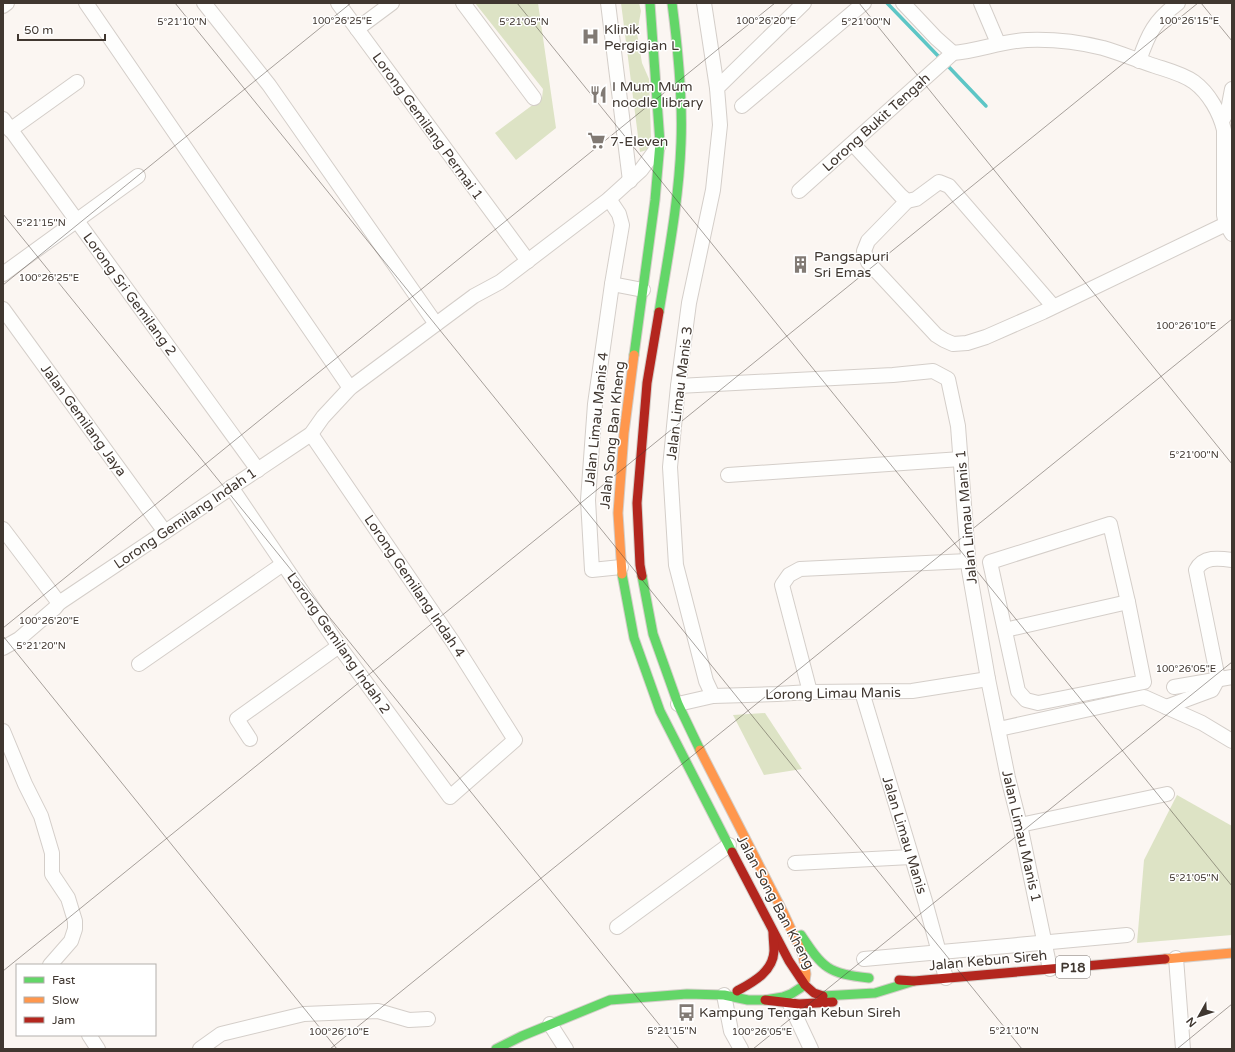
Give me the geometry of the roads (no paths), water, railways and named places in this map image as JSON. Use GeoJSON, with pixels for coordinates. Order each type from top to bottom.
{"type":"FeatureCollection","features":[{"type":"Feature","properties":{"kind":"main road","name":"Jalan Song Ban Kheng"},"geometry":{"type":"LineString","coordinates":[[650,3],[660,143],[655,200],[624,433],[618,513],[621,567],[634,638],[660,711],[773,931],[789,961],[805,985]]}},
{"type":"Feature","properties":{"kind":"main road","name":"Jalan Song Ban Kheng"},"geometry":{"type":"LineString","coordinates":[[672,3],[679,60],[680,149],[676,207],[647,383],[637,503],[640,565],[653,634],[678,704],[726,802],[783,912],[803,955],[806,974],[805,985]]}},
{"type":"Feature","properties":{"kind":"main road"},"geometry":{"type":"LineString","coordinates":[[783,912],[826,966],[834,972],[848,976],[877,979]]}},
{"type":"Feature","properties":{"kind":"main road"},"geometry":{"type":"LineString","coordinates":[[730,993],[758,978],[767,970],[772,961],[774,951],[773,931]]}},
{"type":"Feature","properties":{"kind":"main road","name":"Jalan Kebun Sireh"},"geometry":{"type":"LineString","coordinates":[[833,982],[877,979],[914,981],[1232,953]]}},
{"type":"Feature","properties":{"kind":"main road","name":"Jalan Kebun Sireh"},"geometry":{"type":"LineString","coordinates":[[805,985],[814,993],[822,996],[832,996],[875,993],[914,981]]}},
{"type":"Feature","properties":{"kind":"main road"},"geometry":{"type":"LineString","coordinates":[[787,986],[819,983]]}},
{"type":"Feature","properties":{"kind":"main road"},"geometry":{"type":"LineString","coordinates":[[765,1000],[790,994],[805,985]]}},
{"type":"Feature","properties":{"kind":"main road"},"geometry":{"type":"LineString","coordinates":[[496,1049],[550,1024],[610,1000],[687,994],[730,993],[758,989]]}},
{"type":"Feature","properties":{"kind":"main road"},"geometry":{"type":"LineString","coordinates":[[730,993],[748,1000],[765,1000],[808,1005],[839,1001],[875,993]]}},
{"type":"Feature","properties":{"kind":"street"},"geometry":{"type":"LineString","coordinates":[[3,6],[7,3]]}},
{"type":"Feature","properties":{"kind":"street"},"geometry":{"type":"LineString","coordinates":[[86,3],[350,388]]}},
{"type":"Feature","properties":{"kind":"street"},"geometry":{"type":"LineString","coordinates":[[204,3],[269,86],[436,324]]}},
{"type":"Feature","properties":{"kind":"street","name":"Lorong Gemilang Permai 1"},"geometry":{"type":"LineString","coordinates":[[338,3],[528,261]]}},
{"type":"Feature","properties":{"kind":"street"},"geometry":{"type":"LineString","coordinates":[[357,29],[392,3]]}},
{"type":"Feature","properties":{"kind":"street"},"geometry":{"type":"LineString","coordinates":[[463,3],[534,98]]}},
{"type":"Feature","properties":{"kind":"street"},"geometry":{"type":"LineString","coordinates":[[608,3],[630,181]]}},
{"type":"Feature","properties":{"kind":"street","name":"Jalan Limau Manis 3"},"geometry":{"type":"LineString","coordinates":[[704,3],[717,88],[720,125],[713,190],[689,303],[678,386],[670,467],[676,565],[706,681],[713,696]]}},
{"type":"Feature","properties":{"kind":"street"},"geometry":{"type":"LineString","coordinates":[[717,88],[804,3]]}},
{"type":"Feature","properties":{"kind":"street"},"geometry":{"type":"LineString","coordinates":[[742,106],[864,3]]}},
{"type":"Feature","properties":{"kind":"street"},"geometry":{"type":"LineString","coordinates":[[903,3],[936,38],[946,59],[998,43],[1027,40],[1063,41],[1103,48],[1177,74],[1194,82],[1209,97],[1222,121],[1224,130],[1224,215],[1229,229],[986,337],[967,344],[953,344],[936,335],[868,262],[864,251],[868,241],[908,201],[916,199],[939,182],[949,186],[1053,306]]}},
{"type":"Feature","properties":{"kind":"street"},"geometry":{"type":"LineString","coordinates":[[981,3],[998,43]]}},
{"type":"Feature","properties":{"kind":"street"},"geometry":{"type":"LineString","coordinates":[[1139,61],[1146,40],[1154,26],[1171,8],[1178,3]]}},
{"type":"Feature","properties":{"kind":"street","name":"Lorong Bukit Tengah"},"geometry":{"type":"LineString","coordinates":[[799,191],[946,59]]}},
{"type":"Feature","properties":{"kind":"street"},"geometry":{"type":"LineString","coordinates":[[7,124],[77,82]]}},
{"type":"Feature","properties":{"kind":"street"},"geometry":{"type":"LineString","coordinates":[[1222,121],[1228,110],[1232,89]]}},
{"type":"Feature","properties":{"kind":"street","name":"Lorong Sri Gemilang 2"},"geometry":{"type":"LineString","coordinates":[[7,124],[258,470]]}},
{"type":"Feature","properties":{"kind":"street"},"geometry":{"type":"LineString","coordinates":[[311,434],[323,417],[350,388],[474,296],[500,282],[609,199],[641,170],[660,143]]}},
{"type":"Feature","properties":{"kind":"street"},"geometry":{"type":"LineString","coordinates":[[853,144],[901,196],[908,201]]}},
{"type":"Feature","properties":{"kind":"street"},"geometry":{"type":"LineString","coordinates":[[3,274],[138,176]]}},
{"type":"Feature","properties":{"kind":"street"},"geometry":{"type":"LineString","coordinates":[[630,181],[640,179],[645,182],[651,188],[655,200]]}},
{"type":"Feature","properties":{"kind":"street","name":"Jalan Limau Manis 4"},"geometry":{"type":"LineString","coordinates":[[609,199],[619,214],[622,225],[595,404],[588,500],[592,570],[621,567]]}},
{"type":"Feature","properties":{"kind":"street"},"geometry":{"type":"LineString","coordinates":[[612,284],[643,290]]}},
{"type":"Feature","properties":{"kind":"street","name":"Jalan Gemilang Jaya"},"geometry":{"type":"LineString","coordinates":[[3,309],[165,532]]}},
{"type":"Feature","properties":{"kind":"street","name":"Jalan Limau Manis 1"},"geometry":{"type":"LineString","coordinates":[[678,386],[893,375],[933,371],[948,379],[958,426],[969,565],[988,679],[1050,969]]}},
{"type":"Feature","properties":{"kind":"street","name":"Lorong Gemilang Indah 1"},"geometry":{"type":"LineString","coordinates":[[3,648],[19,638],[59,603],[311,434]]}},
{"type":"Feature","properties":{"kind":"street","name":"Lorong Gemilang Indah 4"},"geometry":{"type":"LineString","coordinates":[[311,434],[453,642],[515,740],[450,797]]}},
{"type":"Feature","properties":{"kind":"street"},"geometry":{"type":"LineString","coordinates":[[728,474],[961,459]]}},
{"type":"Feature","properties":{"kind":"street","name":"Lorong Gemilang Indah 2"},"geometry":{"type":"LineString","coordinates":[[232,487],[339,646],[450,797]]}},
{"type":"Feature","properties":{"kind":"street"},"geometry":{"type":"LineString","coordinates":[[810,692],[782,585],[789,574],[800,568],[969,565],[990,562],[1110,524],[1144,682],[1038,703],[1026,700],[1018,691],[990,562]]}},
{"type":"Feature","properties":{"kind":"street"},"geometry":{"type":"LineString","coordinates":[[3,529],[59,603]]}},
{"type":"Feature","properties":{"kind":"street"},"geometry":{"type":"LineString","coordinates":[[1225,678],[1196,570],[1198,565],[1204,561],[1218,558],[1232,560]]}},
{"type":"Feature","properties":{"kind":"street"},"geometry":{"type":"LineString","coordinates":[[139,664],[283,564]]}},
{"type":"Feature","properties":{"kind":"street"},"geometry":{"type":"LineString","coordinates":[[1005,630],[1128,602]]}},
{"type":"Feature","properties":{"kind":"street"},"geometry":{"type":"LineString","coordinates":[[250,739],[236,719],[339,646]]}},
{"type":"Feature","properties":{"kind":"street"},"geometry":{"type":"LineString","coordinates":[[1174,687],[1225,678]]}},
{"type":"Feature","properties":{"kind":"street"},"geometry":{"type":"LineString","coordinates":[[1166,707],[1212,690],[1225,678]]}},
{"type":"Feature","properties":{"kind":"street","name":"Lorong Limau Manis"},"geometry":{"type":"LineString","coordinates":[[678,704],[713,696],[810,692],[912,691],[988,679]]}},
{"type":"Feature","properties":{"kind":"street","name":"Jalan Limau Manis"},"geometry":{"type":"LineString","coordinates":[[862,692],[940,952],[946,978]]}},
{"type":"Feature","properties":{"kind":"street"},"geometry":{"type":"LineString","coordinates":[[999,729],[1144,697],[1202,723],[1232,741]]}},
{"type":"Feature","properties":{"kind":"street"},"geometry":{"type":"LineString","coordinates":[[3,731],[25,784],[41,816],[52,853],[52,874],[68,898],[75,921],[71,941],[51,964]]}},
{"type":"Feature","properties":{"kind":"street"},"geometry":{"type":"LineString","coordinates":[[1020,826],[1167,794]]}},
{"type":"Feature","properties":{"kind":"street"},"geometry":{"type":"LineString","coordinates":[[617,927],[729,845]]}},
{"type":"Feature","properties":{"kind":"street"},"geometry":{"type":"LineString","coordinates":[[795,863],[911,856]]}},
{"type":"Feature","properties":{"kind":"street"},"geometry":{"type":"LineString","coordinates":[[864,959],[1127,935]]}},
{"type":"Feature","properties":{"kind":"street"},"geometry":{"type":"LineString","coordinates":[[1176,958],[1183,1049]]}},
{"type":"Feature","properties":{"kind":"street"},"geometry":{"type":"LineString","coordinates":[[730,993],[731,1031],[741,1049]]}},
{"type":"Feature","properties":{"kind":"street"},"geometry":{"type":"LineString","coordinates":[[790,1004],[811,1049]]}},
{"type":"Feature","properties":{"kind":"street"},"geometry":{"type":"LineString","coordinates":[[200,1049],[221,1034],[304,1014],[378,1012],[408,1020],[428,1019]]}},
{"type":"Feature","properties":{"kind":"street"},"geometry":{"type":"LineString","coordinates":[[550,1024],[566,1049]]}},
{"type":"Feature","properties":{"kind":"street"},"geometry":{"type":"LineString","coordinates":[[90,1036],[98,1049]]}},
{"type":"Feature","properties":{"kind":"waterway"},"geometry":{"type":"LineString","coordinates":[[887,3],[942,60]]}},
{"type":"Feature","properties":{"kind":"waterway"},"geometry":{"type":"LineString","coordinates":[[946,64],[986,106]]}},
{"type":"Feature","properties":{"kind":"place","name":"Klinik Pergigian L"},"geometry":{"type":"Point","coordinates":[591,37]}},
{"type":"Feature","properties":{"kind":"place","name":"I Mum Mum noodle library"},"geometry":{"type":"Point","coordinates":[599,94]}},
{"type":"Feature","properties":{"kind":"place","name":"7-Eleven"},"geometry":{"type":"Point","coordinates":[597,141]}},
{"type":"Feature","properties":{"kind":"place","name":"Pangsapuri Sri Emas"},"geometry":{"type":"Point","coordinates":[801,264]}},
{"type":"Feature","properties":{"kind":"place","name":"Kampung Tengah Kebun Sireh"},"geometry":{"type":"Point","coordinates":[686,1012]}}]}
